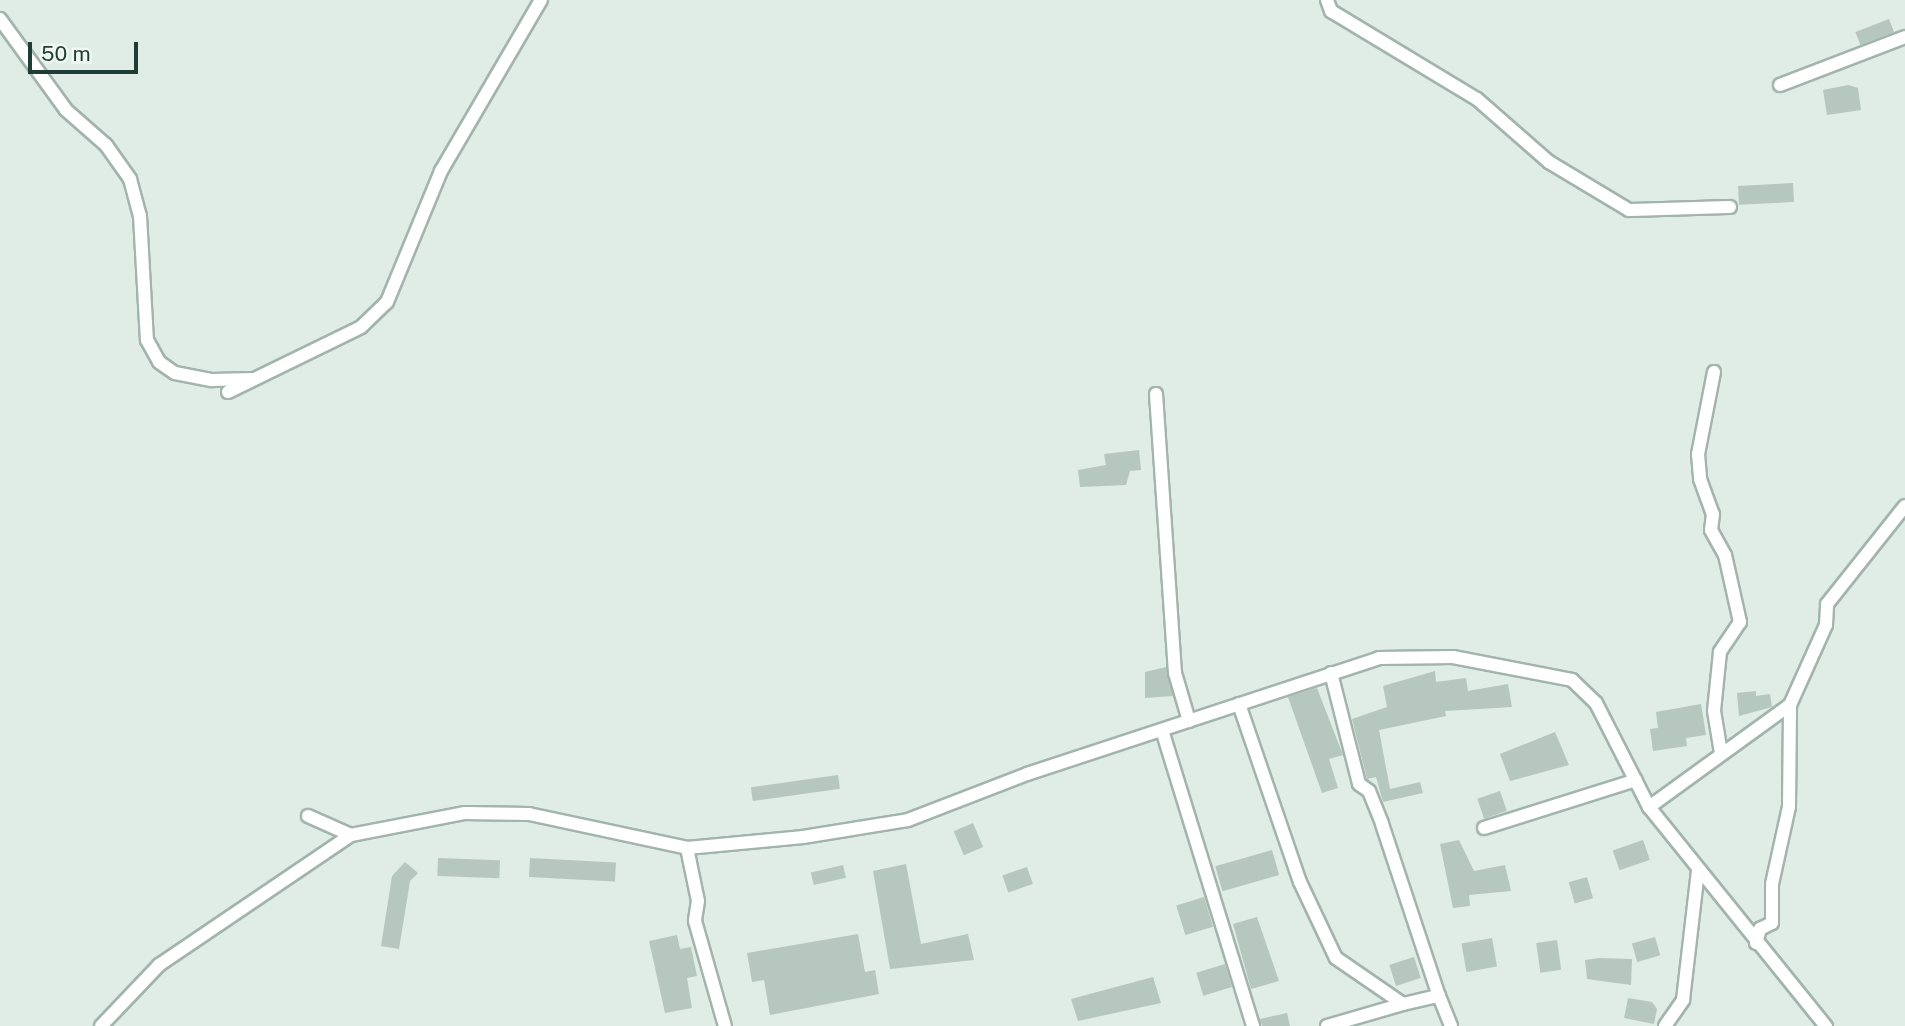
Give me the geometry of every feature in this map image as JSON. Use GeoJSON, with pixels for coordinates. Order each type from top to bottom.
{"type":"FeatureCollection","features":[{"type":"Feature","properties":{"kind":"street"},"geometry":{"type":"LineString","coordinates":[[228,392],[265,379],[361,327],[387,302],[453,147],[541,0]]}},
{"type":"Feature","properties":{"kind":"street"},"geometry":{"type":"LineString","coordinates":[[1327,0],[1331,11],[1477,99],[1549,162],[1629,210],[1730,207]]}},
{"type":"Feature","properties":{"kind":"street"},"geometry":{"type":"LineString","coordinates":[[0,19],[66,110],[106,145],[130,179],[140,216],[147,340],[159,362],[175,373],[212,380],[265,379]]}},
{"type":"Feature","properties":{"kind":"street"},"geometry":{"type":"LineString","coordinates":[[1780,85],[1905,37]]}},
{"type":"Feature","properties":{"kind":"street"},"geometry":{"type":"LineString","coordinates":[[1714,372],[1698,454],[1700,479],[1713,514],[1711,530],[1725,555],[1740,622],[1720,652],[1714,711],[1721,753]]}},
{"type":"Feature","properties":{"kind":"street"},"geometry":{"type":"LineString","coordinates":[[1156,394],[1175,673],[1189,721]]}},
{"type":"Feature","properties":{"kind":"street"},"geometry":{"type":"LineString","coordinates":[[1756,943],[1760,929],[1772,923],[1772,884],[1789,807],[1790,705],[1826,625],[1827,604],[1905,506]]}},
{"type":"Feature","properties":{"kind":"street"},"geometry":{"type":"LineString","coordinates":[[101,1026],[159,965],[351,835],[464,813],[529,814],[687,848],[908,820],[1162,730],[1379,658],[1453,657],[1572,680],[1596,703],[1649,807],[1756,943],[1826,1026]]}},
{"type":"Feature","properties":{"kind":"street"},"geometry":{"type":"LineString","coordinates":[[1331,673],[1359,784],[1369,791],[1382,824],[1451,1026]]}},
{"type":"Feature","properties":{"kind":"street"},"geometry":{"type":"LineString","coordinates":[[1239,704],[1300,883],[1336,958],[1403,1004]]}},
{"type":"Feature","properties":{"kind":"street"},"geometry":{"type":"LineString","coordinates":[[1649,807],[1790,705]]}},
{"type":"Feature","properties":{"kind":"street"},"geometry":{"type":"LineString","coordinates":[[1162,730],[1253,1026]]}},
{"type":"Feature","properties":{"kind":"street"},"geometry":{"type":"LineString","coordinates":[[1484,828],[1636,780]]}},
{"type":"Feature","properties":{"kind":"street"},"geometry":{"type":"LineString","coordinates":[[308,817],[351,835]]}},
{"type":"Feature","properties":{"kind":"street"},"geometry":{"type":"LineString","coordinates":[[687,848],[698,901],[695,921],[725,1026]]}},
{"type":"Feature","properties":{"kind":"street"},"geometry":{"type":"LineString","coordinates":[[1665,1026],[1683,1000],[1698,871]]}},
{"type":"Feature","properties":{"kind":"street"},"geometry":{"type":"LineString","coordinates":[[1327,1026],[1439,996]]}},
{"type":"Feature","properties":{"kind":"building"},"geometry":{"type":"Polygon","coordinates":[[[1889,19],[1894,32],[1860,45],[1855,32],[1889,19]]]}},
{"type":"Feature","properties":{"kind":"building"},"geometry":{"type":"Polygon","coordinates":[[[1848,85],[1858,88],[1861,110],[1827,115],[1823,90],[1848,85]]]}},
{"type":"Feature","properties":{"kind":"building"},"geometry":{"type":"Polygon","coordinates":[[[1793,183],[1794,202],[1739,205],[1738,186],[1793,183]]]}},
{"type":"Feature","properties":{"kind":"building"},"geometry":{"type":"Polygon","coordinates":[[[1139,450],[1141,470],[1130,471],[1126,485],[1080,487],[1078,470],[1106,465],[1104,454],[1139,450]]]}},
{"type":"Feature","properties":{"kind":"building"},"geometry":{"type":"Polygon","coordinates":[[[1166,667],[1173,696],[1145,698],[1145,672],[1166,667]]]}},
{"type":"Feature","properties":{"kind":"building"},"geometry":{"type":"Polygon","coordinates":[[[1435,671],[1436,682],[1466,678],[1468,691],[1508,684],[1512,707],[1445,711],[1446,716],[1379,730],[1390,789],[1420,782],[1423,793],[1383,802],[1376,777],[1367,779],[1352,719],[1387,707],[1383,686],[1435,671]]]}},
{"type":"Feature","properties":{"kind":"building"},"geometry":{"type":"Polygon","coordinates":[[[1317,688],[1343,755],[1329,759],[1338,788],[1322,793],[1288,697],[1317,688]]]}},
{"type":"Feature","properties":{"kind":"building"},"geometry":{"type":"Polygon","coordinates":[[[1756,691],[1756,696],[1770,694],[1772,707],[1739,716],[1737,693],[1756,691]]]}},
{"type":"Feature","properties":{"kind":"building"},"geometry":{"type":"Polygon","coordinates":[[[1701,704],[1706,735],[1686,738],[1687,746],[1653,751],[1650,729],[1658,728],[1656,712],[1701,704]]]}},
{"type":"Feature","properties":{"kind":"building"},"geometry":{"type":"Polygon","coordinates":[[[1555,732],[1569,765],[1510,781],[1500,754],[1555,732]]]}},
{"type":"Feature","properties":{"kind":"building"},"geometry":{"type":"Polygon","coordinates":[[[838,775],[840,789],[753,801],[751,787],[838,775]]]}},
{"type":"Feature","properties":{"kind":"building"},"geometry":{"type":"Polygon","coordinates":[[[1500,791],[1507,811],[1484,819],[1477,799],[1500,791]]]}},
{"type":"Feature","properties":{"kind":"building"},"geometry":{"type":"Polygon","coordinates":[[[973,823],[983,847],[964,855],[954,831],[973,823]]]}},
{"type":"Feature","properties":{"kind":"building"},"geometry":{"type":"Polygon","coordinates":[[[1459,840],[1474,871],[1505,865],[1511,891],[1469,895],[1470,906],[1453,908],[1440,844],[1459,840]]]}},
{"type":"Feature","properties":{"kind":"building"},"geometry":{"type":"Polygon","coordinates":[[[1643,840],[1650,860],[1620,870],[1613,850],[1643,840]]]}},
{"type":"Feature","properties":{"kind":"building"},"geometry":{"type":"Polygon","coordinates":[[[1272,850],[1279,875],[1222,891],[1215,866],[1272,850]]]}},
{"type":"Feature","properties":{"kind":"building"},"geometry":{"type":"Polygon","coordinates":[[[438,858],[500,860],[499,878],[437,876],[438,858]]]}},
{"type":"Feature","properties":{"kind":"building"},"geometry":{"type":"Polygon","coordinates":[[[530,858],[616,863],[615,881],[529,877],[530,858]]]}},
{"type":"Feature","properties":{"kind":"building"},"geometry":{"type":"Polygon","coordinates":[[[405,862],[418,873],[410,881],[399,949],[381,946],[392,876],[405,862]]]}},
{"type":"Feature","properties":{"kind":"building"},"geometry":{"type":"Polygon","coordinates":[[[906,864],[921,944],[968,934],[974,960],[890,969],[873,871],[906,864]]]}},
{"type":"Feature","properties":{"kind":"building"},"geometry":{"type":"Polygon","coordinates":[[[843,865],[846,878],[814,885],[811,872],[843,865]]]}},
{"type":"Feature","properties":{"kind":"building"},"geometry":{"type":"Polygon","coordinates":[[[1027,867],[1033,884],[1008,892],[1002,875],[1027,867]]]}},
{"type":"Feature","properties":{"kind":"building"},"geometry":{"type":"Polygon","coordinates":[[[1587,877],[1593,898],[1575,903],[1569,882],[1587,877]]]}},
{"type":"Feature","properties":{"kind":"building"},"geometry":{"type":"Polygon","coordinates":[[[1204,897],[1213,927],[1185,935],[1176,905],[1204,897]]]}},
{"type":"Feature","properties":{"kind":"building"},"geometry":{"type":"Polygon","coordinates":[[[1257,917],[1279,981],[1251,989],[1233,924],[1257,917]]]}},
{"type":"Feature","properties":{"kind":"building"},"geometry":{"type":"Polygon","coordinates":[[[858,934],[865,972],[875,970],[879,994],[770,1015],[764,980],[752,982],[747,953],[858,934]]]}},
{"type":"Feature","properties":{"kind":"building"},"geometry":{"type":"Polygon","coordinates":[[[677,935],[680,949],[691,947],[697,976],[687,978],[692,1008],[665,1013],[649,941],[677,935]]]}},
{"type":"Feature","properties":{"kind":"building"},"geometry":{"type":"Polygon","coordinates":[[[1655,937],[1660,955],[1637,962],[1632,944],[1655,937]]]}},
{"type":"Feature","properties":{"kind":"building"},"geometry":{"type":"Polygon","coordinates":[[[1492,938],[1497,967],[1467,972],[1461,943],[1492,938]]]}},
{"type":"Feature","properties":{"kind":"building"},"geometry":{"type":"Polygon","coordinates":[[[1557,940],[1561,970],[1540,973],[1536,943],[1557,940]]]}},
{"type":"Feature","properties":{"kind":"building"},"geometry":{"type":"Polygon","coordinates":[[[1414,957],[1421,978],[1396,986],[1389,965],[1414,957]]]}},
{"type":"Feature","properties":{"kind":"building"},"geometry":{"type":"Polygon","coordinates":[[[1632,959],[1631,985],[1587,979],[1585,960],[1632,959]]]}},
{"type":"Feature","properties":{"kind":"building"},"geometry":{"type":"Polygon","coordinates":[[[1225,964],[1232,987],[1203,996],[1196,973],[1225,964]]]}},
{"type":"Feature","properties":{"kind":"building"},"geometry":{"type":"Polygon","coordinates":[[[1153,977],[1161,1003],[1078,1021],[1071,999],[1153,977]]]}},
{"type":"Feature","properties":{"kind":"building"},"geometry":{"type":"Polygon","coordinates":[[[1628,998],[1652,1002],[1657,1009],[1654,1024],[1624,1018],[1628,998]]]}},
{"type":"Feature","properties":{"kind":"building"},"geometry":{"type":"Polygon","coordinates":[[[1287,1013],[1290,1026],[1262,1026],[1260,1019],[1287,1013]]]}}]}
